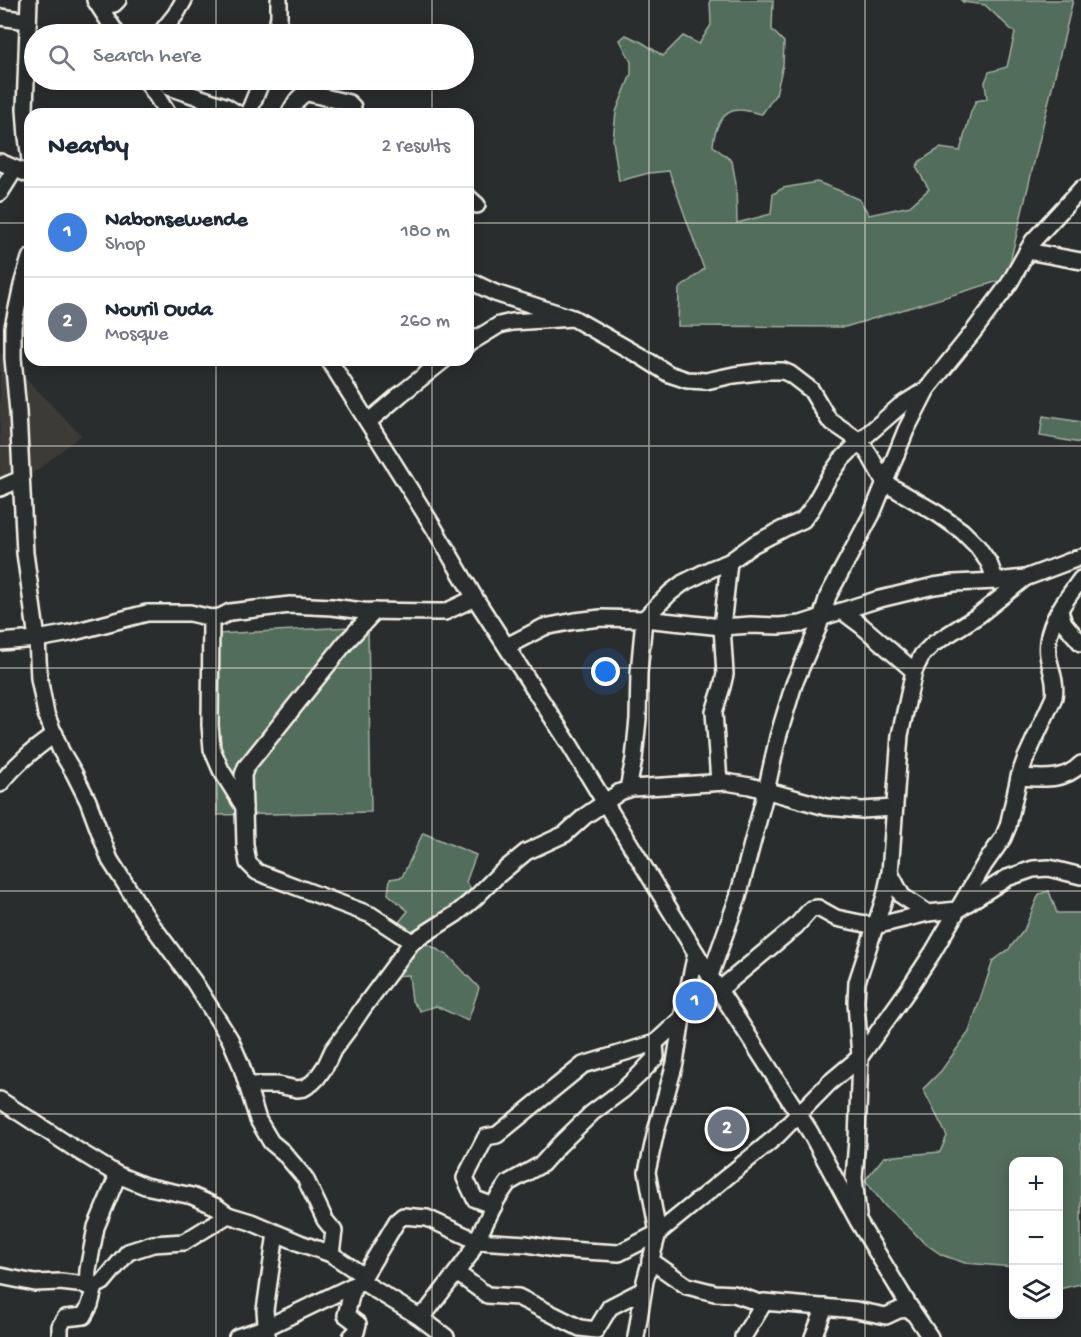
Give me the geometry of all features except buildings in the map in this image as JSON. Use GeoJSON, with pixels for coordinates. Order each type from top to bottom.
{"type":"FeatureCollection","features":[{"type":"Feature","properties":{"kind":"street"},"geometry":{"type":"LineString","coordinates":[[28,24],[29,0]]}},
{"type":"Feature","properties":{"kind":"street"},"geometry":{"type":"LineString","coordinates":[[97,4],[114,4],[118,0]]}},
{"type":"Feature","properties":{"kind":"street"},"geometry":{"type":"LineString","coordinates":[[168,24],[184,0]]}},
{"type":"Feature","properties":{"kind":"street"},"geometry":{"type":"LineString","coordinates":[[277,24],[279,0]]}},
{"type":"Feature","properties":{"kind":"street"},"geometry":{"type":"LineString","coordinates":[[97,4],[110,24]]}},
{"type":"Feature","properties":{"kind":"street"},"geometry":{"type":"LineString","coordinates":[[0,17],[28,21]]}},
{"type":"Feature","properties":{"kind":"street"},"geometry":{"type":"LineString","coordinates":[[25,108],[26,90]]}},
{"type":"Feature","properties":{"kind":"street"},"geometry":{"type":"LineString","coordinates":[[152,90],[164,108]]}},
{"type":"Feature","properties":{"kind":"street"},"geometry":{"type":"LineString","coordinates":[[178,90],[228,108]]}},
{"type":"Feature","properties":{"kind":"street"},"geometry":{"type":"LineString","coordinates":[[250,108],[258,90]]}},
{"type":"Feature","properties":{"kind":"street"},"geometry":{"type":"LineString","coordinates":[[293,108],[299,97],[308,93],[350,103],[353,108]]}},
{"type":"Feature","properties":{"kind":"street"},"geometry":{"type":"LineString","coordinates":[[0,162],[24,172]]}},
{"type":"Feature","properties":{"kind":"street"},"geometry":{"type":"LineString","coordinates":[[0,193],[15,169]]}},
{"type":"Feature","properties":{"kind":"street"},"geometry":{"type":"LineString","coordinates":[[710,976],[738,897],[788,705],[833,585],[872,514],[906,430],[927,389],[974,332],[1009,284],[1033,241],[1081,189]]}},
{"type":"Feature","properties":{"kind":"street"},"geometry":{"type":"LineString","coordinates":[[1028,251],[1081,261]]}},
{"type":"Feature","properties":{"kind":"street"},"geometry":{"type":"LineString","coordinates":[[24,276],[13,327],[14,357],[26,553],[37,639],[39,678],[46,714],[61,752],[88,801],[110,860],[230,1039],[248,1085],[258,1120],[271,1142],[283,1152],[305,1178],[325,1220],[334,1231],[331,1254]]}},
{"type":"Feature","properties":{"kind":"street"},"geometry":{"type":"LineString","coordinates":[[474,283],[495,293],[573,318],[669,374],[687,380],[706,381],[765,371],[783,371],[790,374],[811,390],[829,420],[860,441],[885,483],[938,514],[962,531],[977,546],[990,563],[996,581]]}},
{"type":"Feature","properties":{"kind":"street"},"geometry":{"type":"LineString","coordinates":[[474,340],[499,325],[512,322],[573,318]]}},
{"type":"Feature","properties":{"kind":"street"},"geometry":{"type":"LineString","coordinates":[[333,366],[475,598],[605,802],[710,976],[799,1114],[858,1221],[930,1337]]}},
{"type":"Feature","properties":{"kind":"street"},"geometry":{"type":"LineString","coordinates":[[369,422],[401,394],[425,366]]}},
{"type":"Feature","properties":{"kind":"street"},"geometry":{"type":"LineString","coordinates":[[628,789],[638,719],[644,618],[683,583],[729,562],[754,544],[802,520],[841,460],[900,406],[927,389]]}},
{"type":"Feature","properties":{"kind":"street"},"geometry":{"type":"LineString","coordinates":[[0,488],[21,479]]}},
{"type":"Feature","properties":{"kind":"street"},"geometry":{"type":"LineString","coordinates":[[507,646],[544,627],[601,618],[644,618],[722,627],[801,624],[876,600],[933,586],[1025,578],[1081,557]]}},
{"type":"Feature","properties":{"kind":"street"},"geometry":{"type":"LineString","coordinates":[[719,782],[714,712],[725,674],[722,627],[729,562]]}},
{"type":"Feature","properties":{"kind":"street"},"geometry":{"type":"LineString","coordinates":[[858,1221],[854,1179],[860,1057],[860,1038],[856,1017],[857,982],[885,896],[890,873],[900,735],[914,671],[922,655],[933,644],[979,615],[1025,578]]}},
{"type":"Feature","properties":{"kind":"street"},"geometry":{"type":"LineString","coordinates":[[351,1337],[356,1332],[358,1324],[346,1315],[361,1281],[397,1221],[403,1216],[427,1218],[477,1241],[619,1253],[658,1233],[777,1136],[829,1083],[860,1057],[912,984],[984,865],[1003,838],[1029,749],[1054,697],[1055,690],[1048,657],[1051,625],[1081,579]]}},
{"type":"Feature","properties":{"kind":"street"},"geometry":{"type":"LineString","coordinates":[[0,642],[37,639],[147,613],[190,612],[211,618],[230,612],[290,605],[332,606],[363,611],[445,612],[475,598]]}},
{"type":"Feature","properties":{"kind":"street"},"geometry":{"type":"LineString","coordinates":[[842,610],[914,671]]}},
{"type":"Feature","properties":{"kind":"street"},"geometry":{"type":"LineString","coordinates":[[375,611],[346,642],[246,767],[243,775],[245,845],[248,863],[257,872],[371,915],[412,942]]}},
{"type":"Feature","properties":{"kind":"street"},"geometry":{"type":"LineString","coordinates":[[1060,611],[1064,623],[1081,643]]}},
{"type":"Feature","properties":{"kind":"street"},"geometry":{"type":"LineString","coordinates":[[211,618],[210,725],[212,749],[221,770],[244,807]]}},
{"type":"Feature","properties":{"kind":"street"},"geometry":{"type":"LineString","coordinates":[[0,784],[29,753],[55,734]]}},
{"type":"Feature","properties":{"kind":"street"},"geometry":{"type":"LineString","coordinates":[[1019,777],[1062,776],[1070,774],[1081,764]]}},
{"type":"Feature","properties":{"kind":"street"},"geometry":{"type":"LineString","coordinates":[[248,1085],[278,1084],[297,1089],[312,1083],[326,1065],[333,1050],[412,942],[456,914],[526,852],[565,834],[585,816],[620,792],[628,789],[719,782],[750,786],[826,807],[871,810],[894,808]]}},
{"type":"Feature","properties":{"kind":"street"},"geometry":{"type":"LineString","coordinates":[[719,990],[796,926],[812,909],[818,908],[836,918],[875,926],[928,913],[957,910],[1007,878],[1034,869],[1049,868],[1081,876]]}},
{"type":"Feature","properties":{"kind":"street"},"geometry":{"type":"LineString","coordinates":[[890,873],[902,896],[928,913]]}},
{"type":"Feature","properties":{"kind":"street"},"geometry":{"type":"LineString","coordinates":[[636,1337],[643,1290],[658,1233],[647,1172],[675,1063],[696,953]]}},
{"type":"Feature","properties":{"kind":"street"},"geometry":{"type":"LineString","coordinates":[[494,1206],[475,1199],[465,1178],[486,1137],[497,1135],[583,1065],[655,1043],[682,1018]]}},
{"type":"Feature","properties":{"kind":"street"},"geometry":{"type":"LineString","coordinates":[[418,1316],[428,1310],[469,1256],[508,1183],[542,1164],[592,1113],[640,1074],[656,1057],[655,1043]]}},
{"type":"Feature","properties":{"kind":"street"},"geometry":{"type":"LineString","coordinates":[[0,1100],[118,1175],[145,1186],[192,1196],[228,1215],[331,1254],[361,1281],[418,1316],[446,1337]]}},
{"type":"Feature","properties":{"kind":"street"},"geometry":{"type":"LineString","coordinates":[[60,1337],[60,1326],[65,1318],[84,1316],[90,1305],[91,1286],[88,1270],[96,1227],[118,1175]]}},
{"type":"Feature","properties":{"kind":"street"},"geometry":{"type":"LineString","coordinates":[[0,1276],[35,1283],[60,1282],[91,1286],[104,1282],[128,1252],[153,1244],[184,1242],[228,1215]]}},
{"type":"Feature","properties":{"kind":"street"},"geometry":{"type":"LineString","coordinates":[[267,1332],[264,1310],[276,1233]]}},
{"type":"Feature","properties":{"kind":"street"},"geometry":{"type":"LineString","coordinates":[[650,1260],[687,1286],[715,1293],[734,1294],[762,1306]]}},
{"type":"Feature","properties":{"kind":"street"},"geometry":{"type":"LineString","coordinates":[[457,1273],[487,1295],[518,1297],[580,1328],[596,1330],[610,1307],[643,1290]]}},
{"type":"Feature","properties":{"kind":"street"},"geometry":{"type":"LineString","coordinates":[[237,1337],[267,1332],[361,1281]]}},
{"type":"Feature","properties":{"kind":"street"},"geometry":{"type":"LineString","coordinates":[[743,1337],[764,1302],[856,1310],[886,1316],[899,1310],[911,1309]]}},
{"type":"Feature","properties":{"kind":"street"},"geometry":{"type":"LineString","coordinates":[[813,1337],[825,1307]]}},
{"type":"Feature","properties":{"kind":"shaded area"},"geometry":{"type":"Polygon","coordinates":[[[0,352],[81,435],[0,500],[0,352]]]}},
{"type":"Feature","properties":{"kind":"green space"},"geometry":{"type":"Polygon","coordinates":[[[710,0],[773,0],[772,30],[784,42],[783,65],[776,94],[762,114],[744,110],[732,111],[722,118],[715,135],[713,146],[732,161],[736,184],[737,223],[771,214],[773,194],[783,188],[817,182],[860,200],[869,215],[910,206],[929,189],[916,167],[920,161],[940,148],[960,151],[976,101],[987,99],[985,82],[989,72],[1007,67],[1015,33],[985,5],[961,0],[1073,0],[1006,279],[845,327],[678,326],[679,289],[704,269],[669,171],[649,173],[619,181],[613,140],[616,112],[631,74],[631,62],[620,40],[626,35],[663,56],[683,36],[699,44],[711,25],[710,0]]]}},
{"type":"Feature","properties":{"kind":"green space"},"geometry":{"type":"Polygon","coordinates":[[[1043,416],[1081,422],[1081,443],[1040,436],[1043,416]]]}},
{"type":"Feature","properties":{"kind":"green space"},"geometry":{"type":"Polygon","coordinates":[[[368,626],[371,812],[217,815],[217,634],[368,626]]]}},
{"type":"Feature","properties":{"kind":"green space"},"geometry":{"type":"Polygon","coordinates":[[[423,833],[476,855],[466,882],[474,893],[411,939],[395,927],[408,911],[388,894],[390,879],[402,877],[423,833]]]}},
{"type":"Feature","properties":{"kind":"green space"},"geometry":{"type":"Polygon","coordinates":[[[1049,891],[1057,913],[1081,913],[1081,1284],[1063,1288],[1063,1157],[1009,1157],[1009,1267],[965,1263],[942,1255],[923,1242],[885,1206],[865,1180],[884,1157],[940,1152],[947,1136],[923,1089],[941,1071],[969,1032],[993,961],[1009,949],[1024,930],[1039,894],[1049,891]]]}},
{"type":"Feature","properties":{"kind":"green space"},"geometry":{"type":"Polygon","coordinates":[[[422,941],[449,956],[479,988],[468,1021],[436,1006],[420,1011],[412,1001],[409,975],[394,976],[422,941]]]}},
{"type":"Feature","properties":{"kind":"place","name":"Nabonsewende"},"geometry":{"type":"Point","coordinates":[695,1001]}},
{"type":"Feature","properties":{"kind":"place","name":"Nouril Ouda"},"geometry":{"type":"Point","coordinates":[727,1129]}}]}
